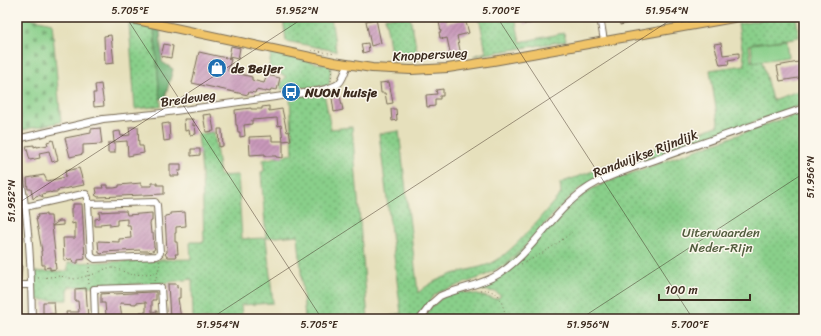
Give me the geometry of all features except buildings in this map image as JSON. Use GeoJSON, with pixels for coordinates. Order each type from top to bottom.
{"type":"FeatureCollection","features":[{"type":"Feature","properties":{"kind":"main road","name":"Knoppersweg"},"geometry":{"type":"LineString","coordinates":[[123,17],[334,62],[372,68],[411,70],[448,68],[738,17]]}},
{"type":"Feature","properties":{"kind":"street"},"geometry":{"type":"LineString","coordinates":[[600,17],[604,41]]}},
{"type":"Feature","properties":{"kind":"street","name":"Bredeweg"},"geometry":{"type":"LineString","coordinates":[[17,139],[103,119],[154,114],[318,91],[337,86],[342,81],[348,64]]}},
{"type":"Feature","properties":{"kind":"street","name":"Randwijkse Rijndijk"},"geometry":{"type":"LineString","coordinates":[[420,319],[432,303],[440,296],[499,274],[519,257],[566,206],[580,193],[596,183],[682,150],[804,108]]}},
{"type":"Feature","properties":{"kind":"street"},"geometry":{"type":"LineString","coordinates":[[17,161],[28,230],[32,319]]}},
{"type":"Feature","properties":{"kind":"street"},"geometry":{"type":"LineString","coordinates":[[25,207],[86,194],[88,198],[88,204],[91,256],[96,259],[157,256],[160,253],[157,205],[155,202],[88,204]]}},
{"type":"Feature","properties":{"kind":"street"},"geometry":{"type":"LineString","coordinates":[[17,285],[31,285]]}},
{"type":"Feature","properties":{"kind":"street"},"geometry":{"type":"LineString","coordinates":[[95,319],[94,289],[158,287],[161,288],[163,319]]}},
{"type":"Feature","properties":{"kind":"path"},"geometry":{"type":"LineString","coordinates":[[330,88],[332,66],[334,62]]}},
{"type":"Feature","properties":{"kind":"path"},"geometry":{"type":"LineString","coordinates":[[520,265],[534,259],[556,245],[572,232]]}},
{"type":"Feature","properties":{"kind":"path"},"geometry":{"type":"LineString","coordinates":[[91,256],[88,276],[90,285],[94,289]]}},
{"type":"Feature","properties":{"kind":"path"},"geometry":{"type":"LineString","coordinates":[[157,256],[160,264],[155,283],[158,287]]}},
{"type":"Feature","properties":{"kind":"path"},"geometry":{"type":"LineString","coordinates":[[31,278],[60,276],[75,279],[98,273],[107,268],[115,268],[132,275],[157,274]]}},
{"type":"Feature","properties":{"kind":"path"},"geometry":{"type":"LineString","coordinates":[[475,290],[488,290],[498,294],[504,308],[506,319]]}},
{"type":"Feature","properties":{"kind":"green space"},"geometry":{"type":"Polygon","coordinates":[[[17,17],[26,17],[52,23],[61,122],[22,130],[17,83],[17,17]]]}},
{"type":"Feature","properties":{"kind":"green space"},"geometry":{"type":"Polygon","coordinates":[[[283,17],[331,17],[336,51],[286,41],[283,17]]]}},
{"type":"Feature","properties":{"kind":"green space"},"geometry":{"type":"Polygon","coordinates":[[[385,17],[410,17],[419,60],[392,59],[385,17]]]}},
{"type":"Feature","properties":{"kind":"green space"},"geometry":{"type":"Polygon","coordinates":[[[479,17],[515,17],[520,42],[564,33],[566,41],[473,56],[486,52],[479,17]]]}},
{"type":"Feature","properties":{"kind":"green space"},"geometry":{"type":"Polygon","coordinates":[[[780,17],[796,17],[799,37],[749,45],[751,61],[762,61],[772,100],[804,89],[804,104],[632,166],[580,188],[563,204],[521,250],[504,265],[482,277],[439,292],[433,296],[417,319],[381,319],[401,313],[379,134],[399,131],[418,293],[429,284],[442,278],[492,263],[501,258],[528,232],[560,195],[560,183],[717,126],[718,122],[710,70],[745,65],[738,24],[780,17]]]}},
{"type":"Feature","properties":{"kind":"green space"},"geometry":{"type":"Polygon","coordinates":[[[129,23],[154,28],[161,106],[135,109],[129,23]]]}},
{"type":"Feature","properties":{"kind":"green space"},"geometry":{"type":"Polygon","coordinates":[[[154,28],[160,29],[162,62],[173,69],[165,98],[160,99],[154,28]]]}},
{"type":"Feature","properties":{"kind":"green space"},"geometry":{"type":"Polygon","coordinates":[[[786,40],[788,57],[753,62],[751,44],[786,40]]]}},
{"type":"Feature","properties":{"kind":"green space"},"geometry":{"type":"Polygon","coordinates":[[[272,51],[315,63],[330,65],[328,86],[281,89],[281,83],[286,76],[268,71],[272,51]]]}},
{"type":"Feature","properties":{"kind":"green space"},"geometry":{"type":"Polygon","coordinates":[[[324,93],[331,129],[352,127],[368,319],[305,319],[298,235],[266,238],[261,172],[264,171],[263,160],[293,154],[290,97],[324,93]]]}},
{"type":"Feature","properties":{"kind":"green space","name":"Uiterwaarden Neder-Rijn"},"geometry":{"type":"Polygon","coordinates":[[[804,111],[804,319],[424,319],[430,308],[444,296],[459,291],[496,299],[501,296],[496,292],[469,288],[491,280],[576,200],[592,189],[804,111]]]}},
{"type":"Feature","properties":{"kind":"green space"},"geometry":{"type":"Polygon","coordinates":[[[214,132],[220,176],[238,175],[242,239],[266,238],[273,303],[241,305],[242,316],[239,319],[193,319],[192,279],[163,283],[68,287],[68,300],[34,300],[33,272],[68,271],[68,263],[191,259],[190,242],[204,242],[202,173],[198,134],[214,132]]]}},
{"type":"Feature","properties":{"kind":"place","name":"de Beijer"},"geometry":{"type":"Point","coordinates":[217,68]}},
{"type":"Feature","properties":{"kind":"place","name":"NUON huisje"},"geometry":{"type":"Point","coordinates":[291,92]}}]}
